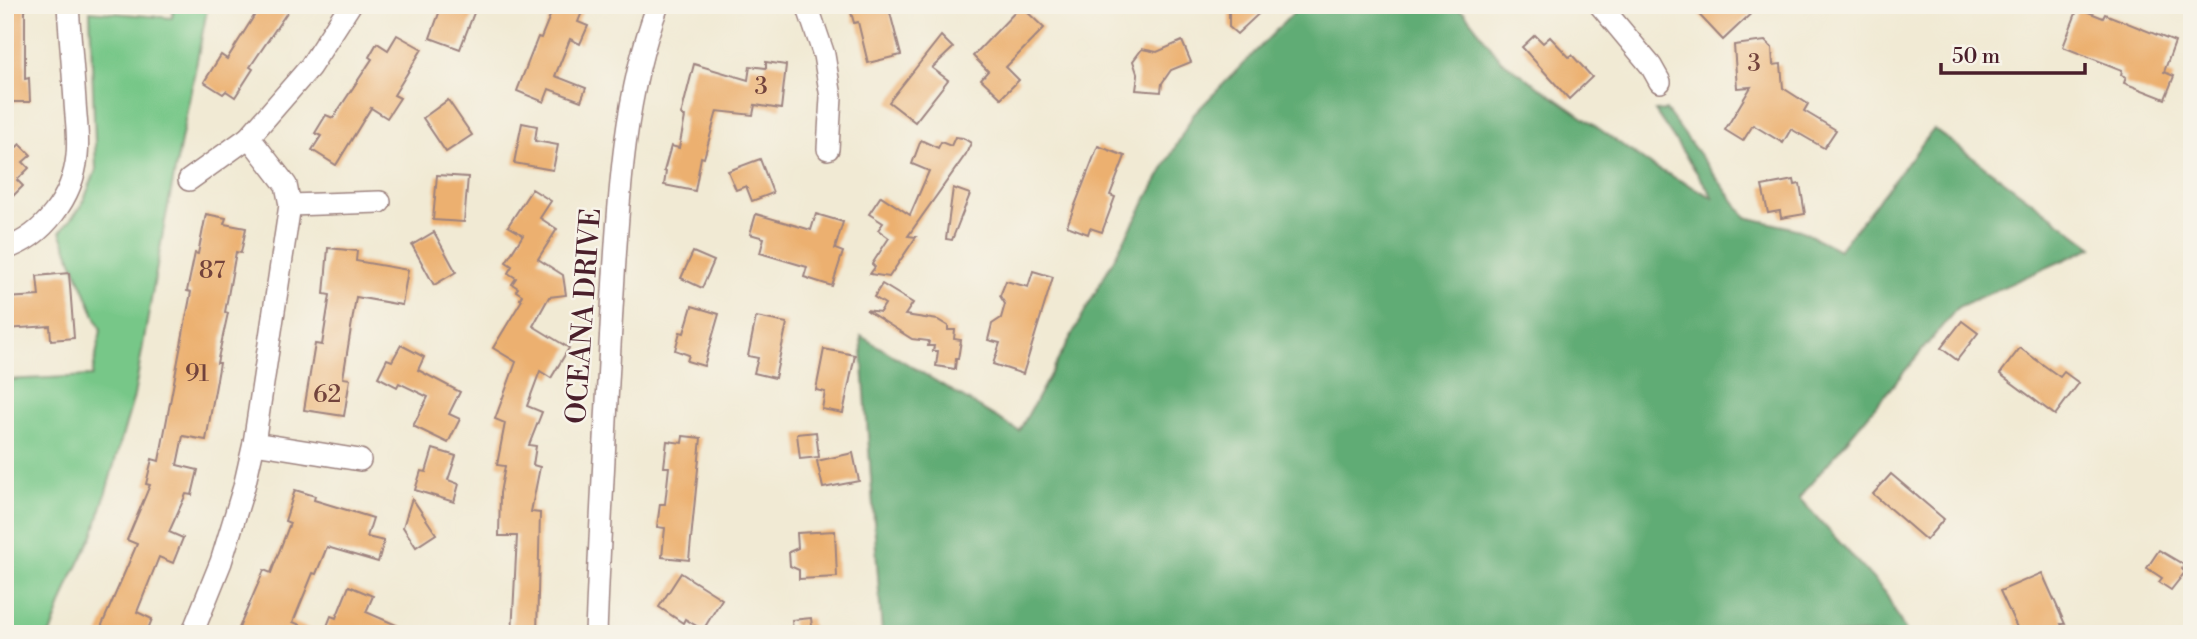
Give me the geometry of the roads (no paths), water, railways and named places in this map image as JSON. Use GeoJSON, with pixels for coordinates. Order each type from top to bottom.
{"type":"FeatureCollection","features":[{"type":"Feature","properties":{"kind":"street"},"geometry":{"type":"LineString","coordinates":[[5,249],[32,235],[52,216],[66,194],[74,171],[77,130],[68,5]]}},
{"type":"Feature","properties":{"kind":"street"},"geometry":{"type":"LineString","coordinates":[[189,180],[249,137],[310,67],[350,5]]}},
{"type":"Feature","properties":{"kind":"street","name":"OCEANA DRIVE"},"geometry":{"type":"LineString","coordinates":[[596,634],[601,497],[624,154],[643,55],[658,5]]}},
{"type":"Feature","properties":{"kind":"street"},"geometry":{"type":"LineString","coordinates":[[807,5],[824,55],[831,97],[828,149]]}},
{"type":"Feature","properties":{"kind":"street"},"geometry":{"type":"LineString","coordinates":[[1600,5],[1651,66],[1660,82]]}},
{"type":"Feature","properties":{"kind":"street"},"geometry":{"type":"LineString","coordinates":[[192,634],[234,523],[254,443],[290,205],[286,185],[249,137]]}},
{"type":"Feature","properties":{"kind":"street"},"geometry":{"type":"LineString","coordinates":[[290,205],[380,202]]}},
{"type":"Feature","properties":{"kind":"street"},"geometry":{"type":"LineString","coordinates":[[254,443],[360,460]]}}]}
